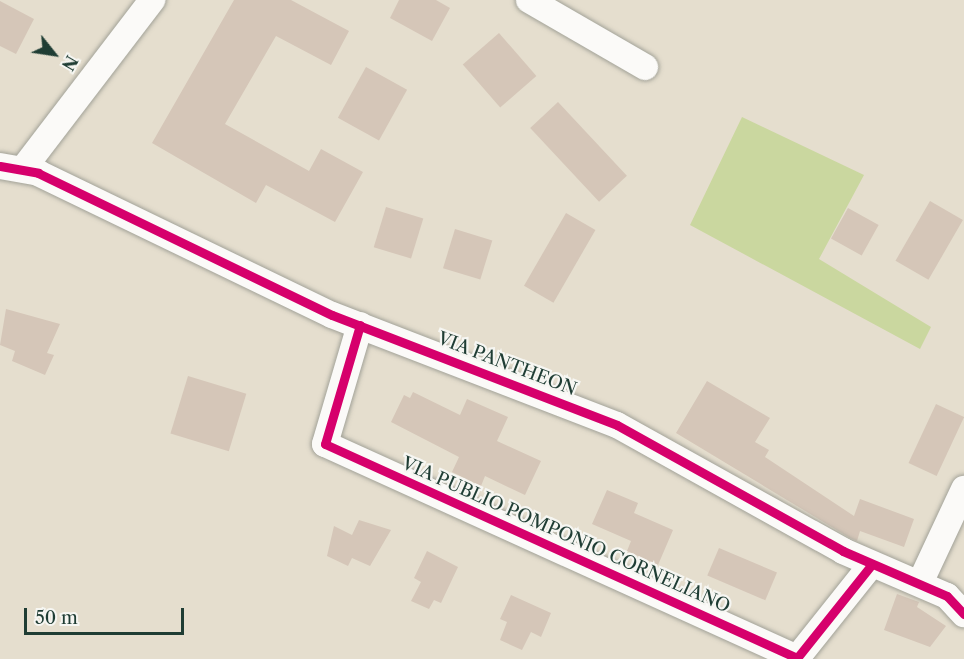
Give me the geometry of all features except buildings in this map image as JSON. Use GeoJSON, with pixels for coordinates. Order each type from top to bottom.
{"type":"FeatureCollection","features":[{"type":"Feature","properties":{"kind":"street","name":"VIA PANTHEON"},"geometry":{"type":"LineString","coordinates":[[152,0],[12,167],[360,325],[617,425],[872,564],[920,582],[947,596],[964,614]]}},
{"type":"Feature","properties":{"kind":"street"},"geometry":{"type":"LineString","coordinates":[[530,0],[645,67]]}},
{"type":"Feature","properties":{"kind":"street","name":"VIA PUBLIO POMPONIO CORNELIANO"},"geometry":{"type":"LineString","coordinates":[[360,325],[325,444],[797,658],[872,564]]}},
{"type":"Feature","properties":{"kind":"street"},"geometry":{"type":"LineString","coordinates":[[920,582],[964,489]]}},
{"type":"Feature","properties":{"kind":"green space"},"geometry":{"type":"Polygon","coordinates":[[[742,117],[864,175],[819,259],[931,327],[920,349],[690,225],[742,117]]]}},
{"type":"Feature","properties":{"kind":"cycle path"},"geometry":{"type":"LineString","coordinates":[[0,166],[38,173],[332,315],[617,425],[843,551],[947,596],[964,614]]}},
{"type":"Feature","properties":{"kind":"cycle path"},"geometry":{"type":"LineString","coordinates":[[360,325],[325,444],[797,658],[872,564]]}}]}
